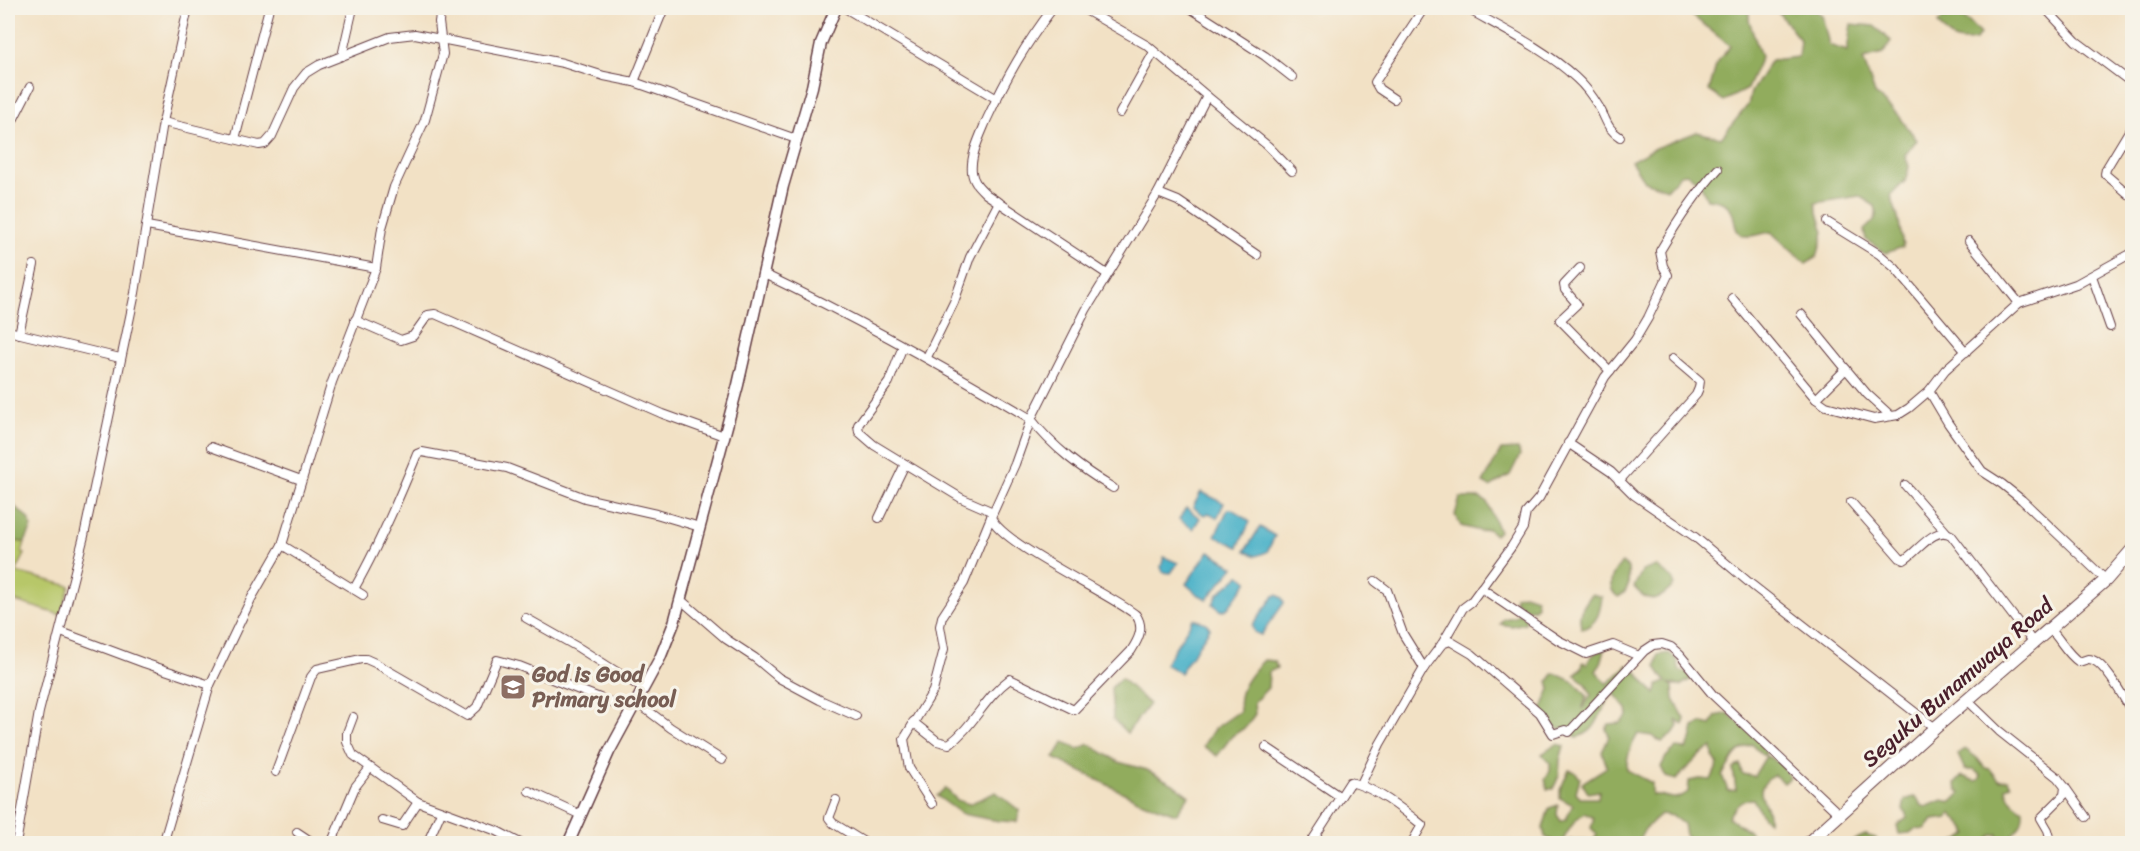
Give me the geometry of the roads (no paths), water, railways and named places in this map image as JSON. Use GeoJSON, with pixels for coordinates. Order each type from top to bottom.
{"type":"FeatureCollection","features":[{"type":"Feature","properties":{"kind":"main road","name":"Seguku Bunamwaya Road"},"geometry":{"type":"LineString","coordinates":[[1807,843],[1935,728],[2106,580],[2133,550]]}},
{"type":"Feature","properties":{"kind":"street"},"geometry":{"type":"LineString","coordinates":[[16,843],[39,712],[84,536],[135,293],[163,122],[188,8]]}},
{"type":"Feature","properties":{"kind":"street"},"geometry":{"type":"LineString","coordinates":[[235,139],[269,8]]}},
{"type":"Feature","properties":{"kind":"street"},"geometry":{"type":"LineString","coordinates":[[342,56],[353,8]]}},
{"type":"Feature","properties":{"kind":"street"},"geometry":{"type":"LineString","coordinates":[[163,843],[210,685],[251,599],[282,545],[332,382],[376,268],[382,228],[394,187],[425,120],[436,84],[443,54],[439,22],[441,8]]}},
{"type":"Feature","properties":{"kind":"street"},"geometry":{"type":"LineString","coordinates":[[634,82],[664,8]]}},
{"type":"Feature","properties":{"kind":"street"},"geometry":{"type":"LineString","coordinates":[[569,843],[632,705],[660,658],[681,600],[738,385],[796,139],[812,87],[821,44],[836,8]]}},
{"type":"Feature","properties":{"kind":"street"},"geometry":{"type":"LineString","coordinates":[[845,8],[996,99]]}},
{"type":"Feature","properties":{"kind":"street"},"geometry":{"type":"LineString","coordinates":[[1053,8],[1024,47],[996,99],[978,141],[971,170],[974,183],[986,194],[1107,274]]}},
{"type":"Feature","properties":{"kind":"street"},"geometry":{"type":"LineString","coordinates":[[1082,8],[1148,46],[1268,146],[1292,171]]}},
{"type":"Feature","properties":{"kind":"street"},"geometry":{"type":"LineString","coordinates":[[1190,8],[1250,46],[1292,77]]}},
{"type":"Feature","properties":{"kind":"street"},"geometry":{"type":"LineString","coordinates":[[1394,99],[1379,89],[1375,82],[1424,8]]}},
{"type":"Feature","properties":{"kind":"street"},"geometry":{"type":"LineString","coordinates":[[1466,8],[1554,61],[1576,78],[1601,109],[1608,127],[1620,137]]}},
{"type":"Feature","properties":{"kind":"street"},"geometry":{"type":"LineString","coordinates":[[2045,8],[2082,46],[2133,83]]}},
{"type":"Feature","properties":{"kind":"street"},"geometry":{"type":"LineString","coordinates":[[163,122],[260,145],[264,144],[272,136],[294,88],[306,73],[319,64],[390,37],[416,34],[563,63],[634,82],[796,139]]}},
{"type":"Feature","properties":{"kind":"street"},"geometry":{"type":"LineString","coordinates":[[1120,113],[1154,52]]}},
{"type":"Feature","properties":{"kind":"street"},"geometry":{"type":"LineString","coordinates":[[8,130],[30,87]]}},
{"type":"Feature","properties":{"kind":"street"},"geometry":{"type":"LineString","coordinates":[[932,804],[909,768],[904,739],[933,691],[944,650],[940,626],[942,617],[964,583],[1015,464],[1030,419],[1107,274],[1158,193],[1208,96]]}},
{"type":"Feature","properties":{"kind":"street"},"geometry":{"type":"LineString","coordinates":[[2133,126],[2105,174],[2133,197]]}},
{"type":"Feature","properties":{"kind":"street"},"geometry":{"type":"LineString","coordinates":[[1361,784],[1386,734],[1424,668],[1442,644],[1463,608],[1471,602],[1523,528],[1526,513],[1539,498],[1610,371],[1635,340],[1648,318],[1668,275],[1663,266],[1660,251],[1704,183],[1718,169]]}},
{"type":"Feature","properties":{"kind":"street"},"geometry":{"type":"LineString","coordinates":[[1158,193],[1178,201],[1257,255]]}},
{"type":"Feature","properties":{"kind":"street"},"geometry":{"type":"LineString","coordinates":[[927,357],[954,302],[970,257],[999,202]]}},
{"type":"Feature","properties":{"kind":"street"},"geometry":{"type":"LineString","coordinates":[[1827,222],[1878,254],[1895,268],[1966,352]]}},
{"type":"Feature","properties":{"kind":"street"},"geometry":{"type":"LineString","coordinates":[[147,226],[376,268]]}},
{"type":"Feature","properties":{"kind":"street"},"geometry":{"type":"LineString","coordinates":[[1970,241],[2019,303]]}},
{"type":"Feature","properties":{"kind":"street"},"geometry":{"type":"LineString","coordinates":[[1732,298],[1816,399],[1826,406],[1874,419],[1891,416],[1909,408],[1929,391],[1945,370],[2019,303],[2092,276],[2133,253]]}},
{"type":"Feature","properties":{"kind":"street"},"geometry":{"type":"LineString","coordinates":[[19,334],[34,265]]}},
{"type":"Feature","properties":{"kind":"street"},"geometry":{"type":"LineString","coordinates":[[1580,268],[1564,285],[1565,290],[1577,304],[1560,320],[1610,371]]}},
{"type":"Feature","properties":{"kind":"street"},"geometry":{"type":"LineString","coordinates":[[764,274],[827,304],[927,357],[1030,419],[1042,434],[1067,456],[1113,488]]}},
{"type":"Feature","properties":{"kind":"street"},"geometry":{"type":"LineString","coordinates":[[2092,276],[2110,327]]}},
{"type":"Feature","properties":{"kind":"street"},"geometry":{"type":"LineString","coordinates":[[355,320],[401,340],[412,336],[428,315],[435,314],[663,414],[723,436]]}},
{"type":"Feature","properties":{"kind":"street"},"geometry":{"type":"LineString","coordinates":[[1801,314],[1868,394],[1891,416]]}},
{"type":"Feature","properties":{"kind":"street"},"geometry":{"type":"LineString","coordinates":[[8,331],[120,358]]}},
{"type":"Feature","properties":{"kind":"street"},"geometry":{"type":"LineString","coordinates":[[903,346],[888,382],[858,425],[859,432],[863,438],[992,515]]}},
{"type":"Feature","properties":{"kind":"street"},"geometry":{"type":"LineString","coordinates":[[1619,481],[1696,395],[1700,381],[1673,358]]}},
{"type":"Feature","properties":{"kind":"street"},"geometry":{"type":"LineString","coordinates":[[1816,399],[1846,369]]}},
{"type":"Feature","properties":{"kind":"street"},"geometry":{"type":"LineString","coordinates":[[1929,391],[1948,423],[1982,471],[2022,500],[2106,580]]}},
{"type":"Feature","properties":{"kind":"street"},"geometry":{"type":"LineString","coordinates":[[1568,443],[1605,468],[1634,495],[1695,537],[1752,585],[1935,728]]}},
{"type":"Feature","properties":{"kind":"street"},"geometry":{"type":"LineString","coordinates":[[211,447],[301,480]]}},
{"type":"Feature","properties":{"kind":"street"},"geometry":{"type":"LineString","coordinates":[[354,589],[369,563],[417,454],[422,452],[507,468],[585,498],[656,514],[700,527]]}},
{"type":"Feature","properties":{"kind":"street"},"geometry":{"type":"LineString","coordinates":[[879,518],[905,464]]}},
{"type":"Feature","properties":{"kind":"street"},"geometry":{"type":"LineString","coordinates":[[1905,486],[1951,535],[2033,642]]}},
{"type":"Feature","properties":{"kind":"street"},"geometry":{"type":"LineString","coordinates":[[1851,502],[1904,560],[1937,533],[1946,532]]}},
{"type":"Feature","properties":{"kind":"street"},"geometry":{"type":"LineString","coordinates":[[913,722],[937,741],[949,744],[965,731],[1010,679],[1074,710],[1131,651],[1138,640],[1141,627],[1136,615],[1028,549],[993,523],[992,515]]}},
{"type":"Feature","properties":{"kind":"street"},"geometry":{"type":"LineString","coordinates":[[282,545],[363,595]]}},
{"type":"Feature","properties":{"kind":"street"},"geometry":{"type":"LineString","coordinates":[[1375,581],[1387,590],[1403,634],[1424,668]]}},
{"type":"Feature","properties":{"kind":"street"},"geometry":{"type":"LineString","coordinates":[[1480,588],[1558,640],[1586,654],[1613,645],[1639,656]]}},
{"type":"Feature","properties":{"kind":"street"},"geometry":{"type":"LineString","coordinates":[[681,600],[726,639],[755,658],[779,678],[856,716]]}},
{"type":"Feature","properties":{"kind":"street"},"geometry":{"type":"LineString","coordinates":[[526,618],[642,688]]}},
{"type":"Feature","properties":{"kind":"street"},"geometry":{"type":"LineString","coordinates":[[2050,629],[2061,641],[2067,654],[2079,662],[2088,659],[2100,665],[2133,711]]}},
{"type":"Feature","properties":{"kind":"street"},"geometry":{"type":"LineString","coordinates":[[61,632],[210,685]]}},
{"type":"Feature","properties":{"kind":"street"},"geometry":{"type":"LineString","coordinates":[[1442,644],[1450,640],[1472,654],[1540,713],[1552,734],[1565,730],[1569,732],[1639,656],[1653,645],[1662,644],[1671,647],[1713,695],[1839,814]]}},
{"type":"Feature","properties":{"kind":"street"},"geometry":{"type":"LineString","coordinates":[[276,772],[311,677],[317,669],[361,659],[375,663],[467,716],[477,706],[497,660],[519,666],[632,705],[722,760]]}},
{"type":"Feature","properties":{"kind":"street"},"geometry":{"type":"LineString","coordinates":[[1967,700],[2000,731],[2057,777],[2086,817]]}},
{"type":"Feature","properties":{"kind":"street"},"geometry":{"type":"LineString","coordinates":[[353,717],[347,733],[347,742],[353,755],[370,768],[418,802],[522,843]]}},
{"type":"Feature","properties":{"kind":"street"},"geometry":{"type":"LineString","coordinates":[[1266,747],[1339,796]]}},
{"type":"Feature","properties":{"kind":"street"},"geometry":{"type":"LineString","coordinates":[[331,843],[355,787],[370,768]]}},
{"type":"Feature","properties":{"kind":"street"},"geometry":{"type":"LineString","coordinates":[[1310,843],[1350,782],[1361,784],[1399,807],[1422,825],[1412,843]]}},
{"type":"Feature","properties":{"kind":"street"},"geometry":{"type":"LineString","coordinates":[[2052,843],[2041,818],[2064,795],[2065,787]]}},
{"type":"Feature","properties":{"kind":"street"},"geometry":{"type":"LineString","coordinates":[[529,791],[581,815]]}},
{"type":"Feature","properties":{"kind":"street"},"geometry":{"type":"LineString","coordinates":[[836,800],[829,818],[832,823],[867,843]]}},
{"type":"Feature","properties":{"kind":"street"},"geometry":{"type":"LineString","coordinates":[[382,820],[402,826],[418,802]]}},
{"type":"Feature","properties":{"kind":"street"},"geometry":{"type":"LineString","coordinates":[[427,843],[441,812]]}},
{"type":"Feature","properties":{"kind":"street"},"geometry":{"type":"LineString","coordinates":[[297,832],[315,843]]}},
{"type":"Feature","properties":{"kind":"water"},"geometry":{"type":"Polygon","coordinates":[[[1201,492],[1224,503],[1217,518],[1209,513],[1204,515],[1193,507],[1201,492]]]}},
{"type":"Feature","properties":{"kind":"water"},"geometry":{"type":"Polygon","coordinates":[[[1186,508],[1200,518],[1193,529],[1179,519],[1186,508]]]}},
{"type":"Feature","properties":{"kind":"water"},"geometry":{"type":"Polygon","coordinates":[[[1228,509],[1232,509],[1250,522],[1238,547],[1215,536],[1228,509]]]}},
{"type":"Feature","properties":{"kind":"water"},"geometry":{"type":"Polygon","coordinates":[[[1260,527],[1275,536],[1267,552],[1256,556],[1245,551],[1260,527]]]}},
{"type":"Feature","properties":{"kind":"water"},"geometry":{"type":"Polygon","coordinates":[[[1209,551],[1234,567],[1207,599],[1186,584],[1209,551]]]}},
{"type":"Feature","properties":{"kind":"water"},"geometry":{"type":"Polygon","coordinates":[[[1164,557],[1178,563],[1171,573],[1163,572],[1161,567],[1164,557]]]}},
{"type":"Feature","properties":{"kind":"water"},"geometry":{"type":"Polygon","coordinates":[[[1240,575],[1248,581],[1228,608],[1222,611],[1213,604],[1218,594],[1240,575]]]}},
{"type":"Feature","properties":{"kind":"water"},"geometry":{"type":"Polygon","coordinates":[[[1277,595],[1284,603],[1261,635],[1254,632],[1252,626],[1277,595]]]}},
{"type":"Feature","properties":{"kind":"water"},"geometry":{"type":"Polygon","coordinates":[[[1193,619],[1206,623],[1210,628],[1180,673],[1165,664],[1193,619]]]}},
{"type":"Feature","properties":{"kind":"place","name":"God is Good Primary school"},"geometry":{"type":"Point","coordinates":[513,687]}}]}
